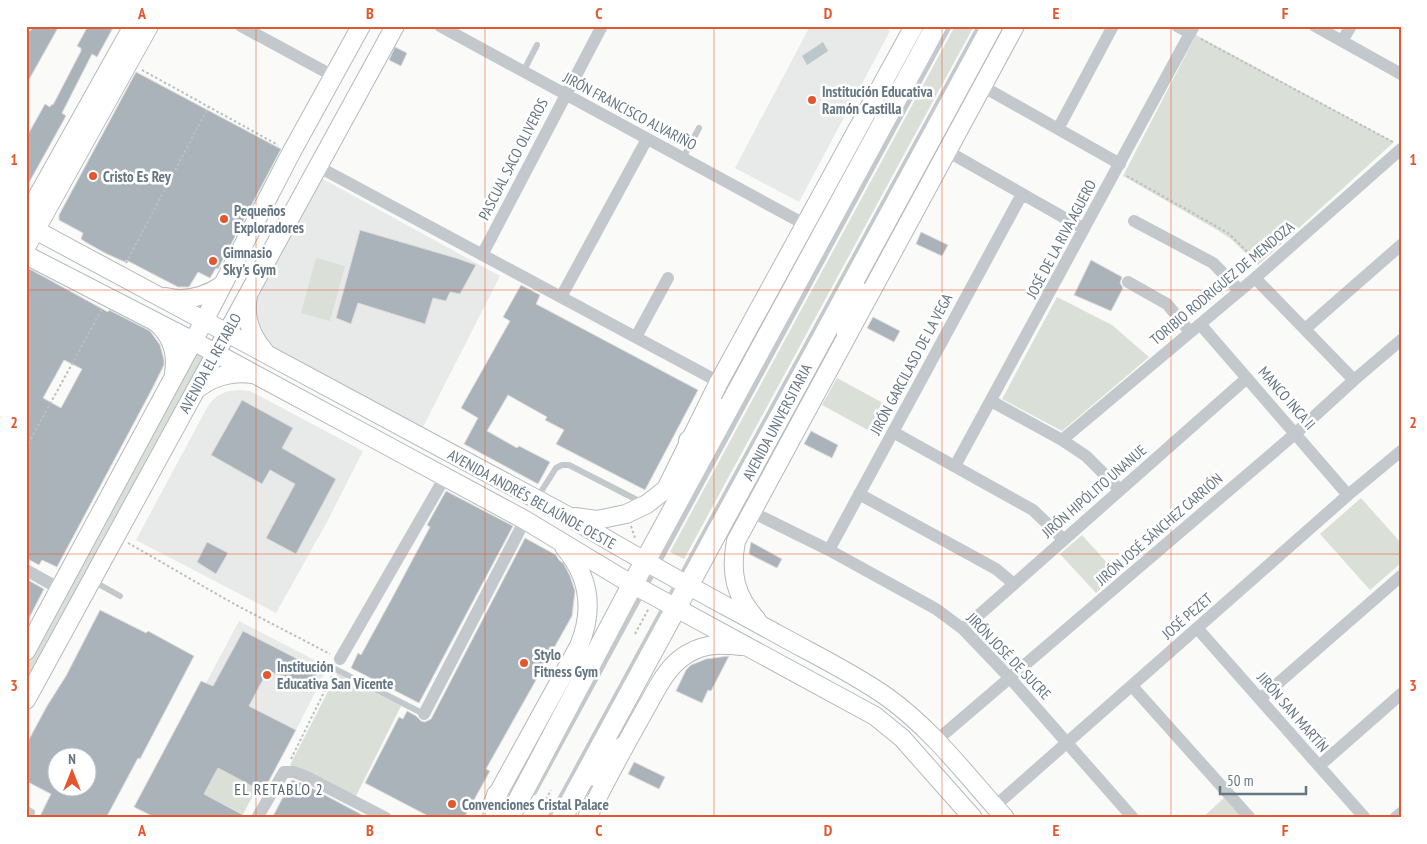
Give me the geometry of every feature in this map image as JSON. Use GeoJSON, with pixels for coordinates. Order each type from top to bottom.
{"type":"FeatureCollection","features":[{"type":"Feature","properties":{"kind":"main road","name":"AVENIDA UNIVERSITARIA"},"geometry":{"type":"LineString","coordinates":[[560,814],[654,598],[646,559],[936,26]]}},
{"type":"Feature","properties":{"kind":"main road","name":"AVENIDA UNIVERSITARIA"},"geometry":{"type":"LineString","coordinates":[[509,818],[654,598],[683,583],[878,235],[992,26]]}},
{"type":"Feature","properties":{"kind":"main road"},"geometry":{"type":"LineString","coordinates":[[847,333],[850,314],[877,247],[878,235]]}},
{"type":"Feature","properties":{"kind":"main road"},"geometry":{"type":"LineString","coordinates":[[689,441],[702,430],[731,387],[747,376]]}},
{"type":"Feature","properties":{"kind":"main road"},"geometry":{"type":"LineString","coordinates":[[560,814],[587,786],[610,756],[623,747]]}},
{"type":"Feature","properties":{"kind":"main road"},"geometry":{"type":"LineString","coordinates":[[493,818],[497,796]]}},
{"type":"Feature","properties":{"kind":"street"},"geometry":{"type":"LineString","coordinates":[[26,247],[29,224],[133,26]]}},
{"type":"Feature","properties":{"kind":"street"},"geometry":{"type":"LineString","coordinates":[[29,224],[129,62],[149,26]]}},
{"type":"Feature","properties":{"kind":"street"},"geometry":{"type":"LineString","coordinates":[[241,26],[324,71]]}},
{"type":"Feature","properties":{"kind":"street","name":"AVENIDA EL RETABLO"},"geometry":{"type":"LineString","coordinates":[[26,651],[204,320],[291,153],[361,26]]}},
{"type":"Feature","properties":{"kind":"street","name":"AVENIDA EL RETABLO"},"geometry":{"type":"LineString","coordinates":[[26,700],[395,26]]}},
{"type":"Feature","properties":{"kind":"street","name":"JIRÓN FRANCISCO ALVARIÑO"},"geometry":{"type":"LineString","coordinates":[[440,26],[806,225]]}},
{"type":"Feature","properties":{"kind":"street","name":"PASCUAL SACO OLIVEROS"},"geometry":{"type":"LineString","coordinates":[[482,255],[602,26]]}},
{"type":"Feature","properties":{"kind":"street"},"geometry":{"type":"LineString","coordinates":[[568,516],[597,520],[626,514],[647,504],[666,488],[719,382],[914,26]]}},
{"type":"Feature","properties":{"kind":"street","name":"AVENIDA UNIVERSITARIA"},"geometry":{"type":"LineString","coordinates":[[762,626],[748,611],[740,596],[734,578],[732,558],[736,541],[1015,26]]}},
{"type":"Feature","properties":{"kind":"street"},"geometry":{"type":"LineString","coordinates":[[1058,129],[1113,26]]}},
{"type":"Feature","properties":{"kind":"street"},"geometry":{"type":"LineString","coordinates":[[1177,26],[1194,32]]}},
{"type":"Feature","properties":{"kind":"street"},"geometry":{"type":"LineString","coordinates":[[1315,26],[1401,74]]}},
{"type":"Feature","properties":{"kind":"street"},"geometry":{"type":"LineString","coordinates":[[1342,41],[1351,26]]}},
{"type":"Feature","properties":{"kind":"street","name":"JOSÉ DE LA RIVA AGUERO"},"geometry":{"type":"LineString","coordinates":[[956,466],[1084,229],[1122,170],[1194,32]]}},
{"type":"Feature","properties":{"kind":"street"},"geometry":{"type":"LineString","coordinates":[[982,86],[1058,129],[1122,170]]}},
{"type":"Feature","properties":{"kind":"street"},"geometry":{"type":"LineString","coordinates":[[561,297],[647,139]]}},
{"type":"Feature","properties":{"kind":"street","name":"TORIBIO RODRIGUEZ DE MENDOZA"},"geometry":{"type":"LineString","coordinates":[[1062,440],[1255,278],[1397,146]]}},
{"type":"Feature","properties":{"kind":"street"},"geometry":{"type":"LineString","coordinates":[[947,151],[1084,229]]}},
{"type":"Feature","properties":{"kind":"street"},"geometry":{"type":"LineString","coordinates":[[318,166],[719,382]]}},
{"type":"Feature","properties":{"kind":"street","name":"JIRÓN GARCILASO DE LA VEGA"},"geometry":{"type":"LineString","coordinates":[[829,550],[1022,194]]}},
{"type":"Feature","properties":{"kind":"street"},"geometry":{"type":"LineString","coordinates":[[1134,222],[1213,263],[1240,291]]}},
{"type":"Feature","properties":{"kind":"street","name":"AVENIDA ANDRÉS BELAÚNDE OESTE"},"geometry":{"type":"LineString","coordinates":[[29,224],[568,516],[646,559],[683,583],[847,671],[887,697],[916,720],[937,740],[1000,812]]}},
{"type":"Feature","properties":{"kind":"street"},"geometry":{"type":"LineString","coordinates":[[1305,329],[1401,245]]}},
{"type":"Feature","properties":{"kind":"street","name":"AVENIDA ANDRÉS BELAÚNDE OESTE"},"geometry":{"type":"LineString","coordinates":[[26,255],[193,340],[446,477],[525,520],[654,598],[837,694],[875,716],[902,738],[973,818]]}},
{"type":"Feature","properties":{"kind":"street"},"geometry":{"type":"LineString","coordinates":[[636,337],[668,278]]}},
{"type":"Feature","properties":{"kind":"street"},"geometry":{"type":"LineString","coordinates":[[1255,278],[1354,380]]}},
{"type":"Feature","properties":{"kind":"street","name":"MANCO INCA II"},"geometry":{"type":"LineString","coordinates":[[1128,282],[1167,304],[1247,378],[1348,495]]}},
{"type":"Feature","properties":{"kind":"street"},"geometry":{"type":"LineString","coordinates":[[154,293],[169,298],[185,299],[208,294],[221,286]]}},
{"type":"Feature","properties":{"kind":"street"},"geometry":{"type":"LineString","coordinates":[[250,291],[247,307],[249,323],[260,346],[272,357]]}},
{"type":"Feature","properties":{"kind":"street"},"geometry":{"type":"LineString","coordinates":[[156,322],[165,332],[174,350],[175,364],[173,377]]}},
{"type":"Feature","properties":{"kind":"street","name":"JIRÓN JOSÉ SÁNCHEZ CARRIÓN"},"geometry":{"type":"LineString","coordinates":[[937,740],[1296,433],[1401,340]]}},
{"type":"Feature","properties":{"kind":"street"},"geometry":{"type":"LineString","coordinates":[[193,392],[207,382],[223,376],[240,373],[258,375]]}},
{"type":"Feature","properties":{"kind":"street","name":"JIRÓN HIPÓLITO UNANUE"},"geometry":{"type":"LineString","coordinates":[[963,629],[1247,378]]}},
{"type":"Feature","properties":{"kind":"street"},"geometry":{"type":"LineString","coordinates":[[991,401],[1062,440],[1086,456],[1120,490]]}},
{"type":"Feature","properties":{"kind":"street"},"geometry":{"type":"LineString","coordinates":[[892,432],[1033,510],[1064,540]]}},
{"type":"Feature","properties":{"kind":"street","name":"JOSÉ PEZET"},"geometry":{"type":"LineString","coordinates":[[1000,812],[1067,743],[1401,450]]}},
{"type":"Feature","properties":{"kind":"street"},"geometry":{"type":"LineString","coordinates":[[478,495],[487,486],[490,474]]}},
{"type":"Feature","properties":{"kind":"street"},"geometry":{"type":"LineString","coordinates":[[337,664],[446,477]]}},
{"type":"Feature","properties":{"kind":"street"},"geometry":{"type":"LineString","coordinates":[[507,511],[511,499],[520,490]]}},
{"type":"Feature","properties":{"kind":"street"},"geometry":{"type":"LineString","coordinates":[[859,494],[996,569],[1014,584]]}},
{"type":"Feature","properties":{"kind":"street","name":"JIRÓN JOSÉ DE SUCRE"},"geometry":{"type":"LineString","coordinates":[[752,512],[829,550],[936,610],[963,629],[1010,678],[1133,818]]}},
{"type":"Feature","properties":{"kind":"street"},"geometry":{"type":"LineString","coordinates":[[424,714],[525,520]]}},
{"type":"Feature","properties":{"kind":"street"},"geometry":{"type":"LineString","coordinates":[[485,818],[585,633],[588,607],[587,593],[582,576],[576,560],[557,539]]}},
{"type":"Feature","properties":{"kind":"street"},"geometry":{"type":"LineString","coordinates":[[26,570],[60,588]]}},
{"type":"Feature","properties":{"kind":"street"},"geometry":{"type":"LineString","coordinates":[[1260,699],[1401,576]]}},
{"type":"Feature","properties":{"kind":"street","name":"JIRÓN SAN MARTÍN"},"geometry":{"type":"LineString","coordinates":[[1197,628],[1365,818]]}},
{"type":"Feature","properties":{"kind":"street"},"geometry":{"type":"LineString","coordinates":[[587,818],[623,747],[667,672],[680,659],[710,644],[726,644],[748,648]]}},
{"type":"Feature","properties":{"kind":"street"},"geometry":{"type":"LineString","coordinates":[[808,679],[816,670],[820,658]]}},
{"type":"Feature","properties":{"kind":"street"},"geometry":{"type":"LineString","coordinates":[[837,694],[840,682],[847,671]]}},
{"type":"Feature","properties":{"kind":"street"},"geometry":{"type":"LineString","coordinates":[[1132,686],[1250,818]]}},
{"type":"Feature","properties":{"kind":"street"},"geometry":{"type":"LineString","coordinates":[[1319,766],[1401,694]]}},
{"type":"Feature","properties":{"kind":"street"},"geometry":{"type":"LineString","coordinates":[[257,818],[284,772],[294,772],[307,777],[386,818]]}},
{"type":"Feature","properties":{"kind":"street"},"geometry":{"type":"LineString","coordinates":[[1395,818],[1401,813]]}},
{"type":"Feature","properties":{"kind":"lane"},"geometry":{"type":"LineString","coordinates":[[646,559],[949,26]]}},
{"type":"Feature","properties":{"kind":"lane"},"geometry":{"type":"LineString","coordinates":[[683,583],[980,26]]}},
{"type":"Feature","properties":{"kind":"lane"},"geometry":{"type":"LineString","coordinates":[[523,72],[537,45]]}},
{"type":"Feature","properties":{"kind":"lane"},"geometry":{"type":"LineString","coordinates":[[683,158],[699,128]]}},
{"type":"Feature","properties":{"kind":"lane"},"geometry":{"type":"LineString","coordinates":[[536,499],[556,468],[562,465],[570,465],[647,504]]}},
{"type":"Feature","properties":{"kind":"lane"},"geometry":{"type":"LineString","coordinates":[[91,581],[120,596]]}},
{"type":"Feature","properties":{"kind":"lane"},"geometry":{"type":"LineString","coordinates":[[529,801],[654,598]]}},
{"type":"Feature","properties":{"kind":"lane"},"geometry":{"type":"LineString","coordinates":[[337,664],[424,714]]}},
{"type":"Feature","properties":{"kind":"lane"},"geometry":{"type":"LineString","coordinates":[[26,809],[32,812],[31,818]]}},
{"type":"Feature","properties":{"kind":"path"},"geometry":{"type":"LineString","coordinates":[[1194,32],[1397,146]]}},
{"type":"Feature","properties":{"kind":"path"},"geometry":{"type":"LineString","coordinates":[[129,62],[291,153]]}},
{"type":"Feature","properties":{"kind":"path"},"geometry":{"type":"LineString","coordinates":[[120,275],[209,106]]}},
{"type":"Feature","properties":{"kind":"path"},"geometry":{"type":"LineString","coordinates":[[1122,170],[1228,233],[1258,262]]}},
{"type":"Feature","properties":{"kind":"path"},"geometry":{"type":"LineString","coordinates":[[26,448],[108,298]]}},
{"type":"Feature","properties":{"kind":"path"},"geometry":{"type":"LineString","coordinates":[[626,514],[646,559]]}},
{"type":"Feature","properties":{"kind":"path"},"geometry":{"type":"LineString","coordinates":[[116,536],[337,664],[284,772]]}},
{"type":"Feature","properties":{"kind":"path"},"geometry":{"type":"LineString","coordinates":[[635,634],[654,598]]}},
{"type":"Feature","properties":{"kind":"path"},"geometry":{"type":"LineString","coordinates":[[542,808],[551,790]]}},
{"type":"Feature","properties":{"kind":"shaded area","name":"Institución Educativa Ramón Castilla"},"geometry":{"type":"Polygon","coordinates":[[[810,26],[881,26],[890,31],[799,202],[735,168],[810,26]]]}},
{"type":"Feature","properties":{"kind":"shaded area"},"geometry":{"type":"Polygon","coordinates":[[[955,26],[974,26],[684,559],[670,552],[955,26]]]}},
{"type":"Feature","properties":{"kind":"shaded area"},"geometry":{"type":"Polygon","coordinates":[[[1196,35],[1394,142],[1258,265],[1231,239],[1219,231],[1123,176],[1196,35]]]}},
{"type":"Feature","properties":{"kind":"shaded area"},"geometry":{"type":"Polygon","coordinates":[[[823,42],[828,51],[807,65],[802,56],[823,42]]]}},
{"type":"Feature","properties":{"kind":"shaded area"},"geometry":{"type":"Polygon","coordinates":[[[321,178],[500,276],[423,427],[267,343],[253,321],[257,293],[321,178]]]}},
{"type":"Feature","properties":{"kind":"shaded area"},"geometry":{"type":"Polygon","coordinates":[[[316,258],[345,266],[330,321],[301,313],[316,258]]]}},
{"type":"Feature","properties":{"kind":"shaded area"},"geometry":{"type":"Polygon","coordinates":[[[1057,297],[1112,325],[1149,357],[1062,431],[1002,399],[1057,297]]]}},
{"type":"Feature","properties":{"kind":"shaded area"},"geometry":{"type":"Polygon","coordinates":[[[196,347],[208,354],[26,685],[26,658],[196,347]]]}},
{"type":"Feature","properties":{"kind":"shaded area"},"geometry":{"type":"Polygon","coordinates":[[[837,378],[894,409],[879,436],[822,405],[837,378]]]}},
{"type":"Feature","properties":{"kind":"shaded area"},"geometry":{"type":"Polygon","coordinates":[[[228,391],[250,391],[363,451],[327,522],[276,613],[136,540],[209,404],[217,396],[228,391]]]}},
{"type":"Feature","properties":{"kind":"shaded area"},"geometry":{"type":"Polygon","coordinates":[[[1361,498],[1401,543],[1401,563],[1370,590],[1320,534],[1361,498]]]}},
{"type":"Feature","properties":{"kind":"shaded area"},"geometry":{"type":"Polygon","coordinates":[[[1082,535],[1117,574],[1096,593],[1060,554],[1082,535]]]}},
{"type":"Feature","properties":{"kind":"shaded area","name":"Institución Educativa San Vicente"},"geometry":{"type":"Polygon","coordinates":[[[239,621],[328,667],[296,730],[206,683],[239,621]]]}},
{"type":"Feature","properties":{"kind":"shaded area"},"geometry":{"type":"Polygon","coordinates":[[[337,674],[401,706],[355,798],[290,765],[337,674]]]}},
{"type":"Feature","properties":{"kind":"shaded area"},"geometry":{"type":"Polygon","coordinates":[[[218,768],[257,788],[243,814],[204,794],[218,768]]]}},
{"type":"Feature","properties":{"kind":"shaded area"},"geometry":{"type":"Polygon","coordinates":[[[1224,798],[1242,818],[1202,818],[1224,798]]]}},
{"type":"Feature","properties":{"kind":"building"},"geometry":{"type":"Polygon","coordinates":[[[34,26],[59,26],[26,85],[26,36],[34,26]]]}},
{"type":"Feature","properties":{"kind":"building"},"geometry":{"type":"Polygon","coordinates":[[[88,26],[114,26],[97,57],[92,54],[62,113],[66,116],[26,188],[26,138],[45,104],[50,107],[53,105],[81,51],[81,48],[77,46],[88,26]]]}},
{"type":"Feature","properties":{"kind":"building"},"geometry":{"type":"Polygon","coordinates":[[[395,47],[407,53],[401,66],[389,60],[395,47]]]}},
{"type":"Feature","properties":{"kind":"building"},"geometry":{"type":"Polygon","coordinates":[[[136,72],[281,149],[218,269],[216,268],[210,278],[198,272],[189,287],[178,287],[126,260],[125,262],[107,254],[81,239],[83,233],[59,220],[59,215],[136,72]]]}},
{"type":"Feature","properties":{"kind":"building"},"geometry":{"type":"Polygon","coordinates":[[[360,230],[476,265],[460,294],[450,292],[446,301],[433,298],[425,324],[358,303],[351,324],[336,318],[360,230]]]}},
{"type":"Feature","properties":{"kind":"building"},"geometry":{"type":"Polygon","coordinates":[[[921,232],[948,245],[942,256],[916,244],[921,232]]]}},
{"type":"Feature","properties":{"kind":"building"},"geometry":{"type":"Polygon","coordinates":[[[1091,260],[1122,277],[1120,283],[1123,288],[1111,311],[1074,295],[1091,260]]]}},
{"type":"Feature","properties":{"kind":"building"},"geometry":{"type":"Polygon","coordinates":[[[26,267],[108,312],[109,310],[150,331],[160,345],[164,360],[164,365],[151,391],[57,567],[42,560],[39,565],[26,558],[26,375],[29,369],[26,367],[26,267]],[[64,360],[43,398],[61,408],[82,369],[64,360]]]}},
{"type":"Feature","properties":{"kind":"building"},"geometry":{"type":"Polygon","coordinates":[[[521,285],[540,295],[536,304],[698,390],[645,490],[556,444],[564,430],[545,420],[547,417],[508,395],[487,431],[517,448],[519,446],[550,462],[538,484],[464,444],[478,418],[461,408],[510,321],[503,317],[521,285]]]}},
{"type":"Feature","properties":{"kind":"building"},"geometry":{"type":"Polygon","coordinates":[[[873,317],[900,331],[894,342],[867,328],[873,317]]]}},
{"type":"Feature","properties":{"kind":"building"},"geometry":{"type":"Polygon","coordinates":[[[242,400],[293,428],[282,448],[336,479],[296,554],[266,538],[295,484],[270,470],[262,484],[211,455],[242,400]]]}},
{"type":"Feature","properties":{"kind":"building"},"geometry":{"type":"Polygon","coordinates":[[[811,431],[838,445],[832,458],[804,444],[811,431]]]}},
{"type":"Feature","properties":{"kind":"building"},"geometry":{"type":"Polygon","coordinates":[[[446,491],[513,526],[419,703],[351,668],[358,653],[361,655],[390,602],[430,527],[427,525],[446,491]]]}},
{"type":"Feature","properties":{"kind":"building"},"geometry":{"type":"Polygon","coordinates":[[[525,538],[556,555],[564,564],[575,591],[572,616],[486,769],[490,771],[464,818],[432,818],[365,783],[399,717],[403,719],[407,711],[421,721],[425,722],[431,719],[525,538]]]}},
{"type":"Feature","properties":{"kind":"building"},"geometry":{"type":"Polygon","coordinates":[[[207,542],[228,553],[216,574],[197,562],[207,542]]]}},
{"type":"Feature","properties":{"kind":"building"},"geometry":{"type":"Polygon","coordinates":[[[751,542],[782,559],[777,568],[749,554],[751,542]]]}},
{"type":"Feature","properties":{"kind":"building"},"geometry":{"type":"Polygon","coordinates":[[[26,579],[44,589],[26,624],[26,579]]]}},
{"type":"Feature","properties":{"kind":"building"},"geometry":{"type":"Polygon","coordinates":[[[100,610],[146,633],[148,631],[194,656],[140,759],[138,758],[106,818],[39,818],[50,796],[98,796],[98,746],[48,746],[48,792],[26,781],[26,745],[66,676],[100,610]]]}},
{"type":"Feature","properties":{"kind":"building"},"geometry":{"type":"Polygon","coordinates":[[[243,631],[319,670],[307,690],[268,670],[249,706],[296,730],[263,792],[218,768],[204,794],[249,818],[156,818],[134,807],[201,681],[213,686],[243,631]]]}},
{"type":"Feature","properties":{"kind":"building"},"geometry":{"type":"Polygon","coordinates":[[[729,656],[711,691],[708,690],[702,703],[676,691],[686,670],[691,665],[706,659],[729,656]]]}},
{"type":"Feature","properties":{"kind":"building"},"geometry":{"type":"Polygon","coordinates":[[[634,762],[665,777],[659,789],[628,774],[634,762]]]}},
{"type":"Feature","properties":{"kind":"building"},"geometry":{"type":"Polygon","coordinates":[[[292,780],[304,784],[368,818],[272,818],[292,780]]]}},
{"type":"Feature","properties":{"kind":"place","name":"Institución Educativa Ramón Castilla"},"geometry":{"type":"Point","coordinates":[812,100]}},
{"type":"Feature","properties":{"kind":"place","name":"Cristo Es Rey"},"geometry":{"type":"Point","coordinates":[93,176]}},
{"type":"Feature","properties":{"kind":"place","name":"Pequeños Exploradores"},"geometry":{"type":"Point","coordinates":[224,219]}},
{"type":"Feature","properties":{"kind":"place","name":"Gimnasio Sky's Gym"},"geometry":{"type":"Point","coordinates":[213,261]}},
{"type":"Feature","properties":{"kind":"place","name":"Stylo Fitness Gym"},"geometry":{"type":"Point","coordinates":[524,663]}},
{"type":"Feature","properties":{"kind":"place","name":"Institución Educativa San Vicente"},"geometry":{"type":"Point","coordinates":[267,675]}},
{"type":"Feature","properties":{"kind":"place","name":"Convenciones Cristal Palace"},"geometry":{"type":"Point","coordinates":[452,804]}},
{"type":"Feature","properties":{"kind":"district","name":"EL RETABLO 2"},"geometry":{"type":"Point","coordinates":[279,789]}}]}
